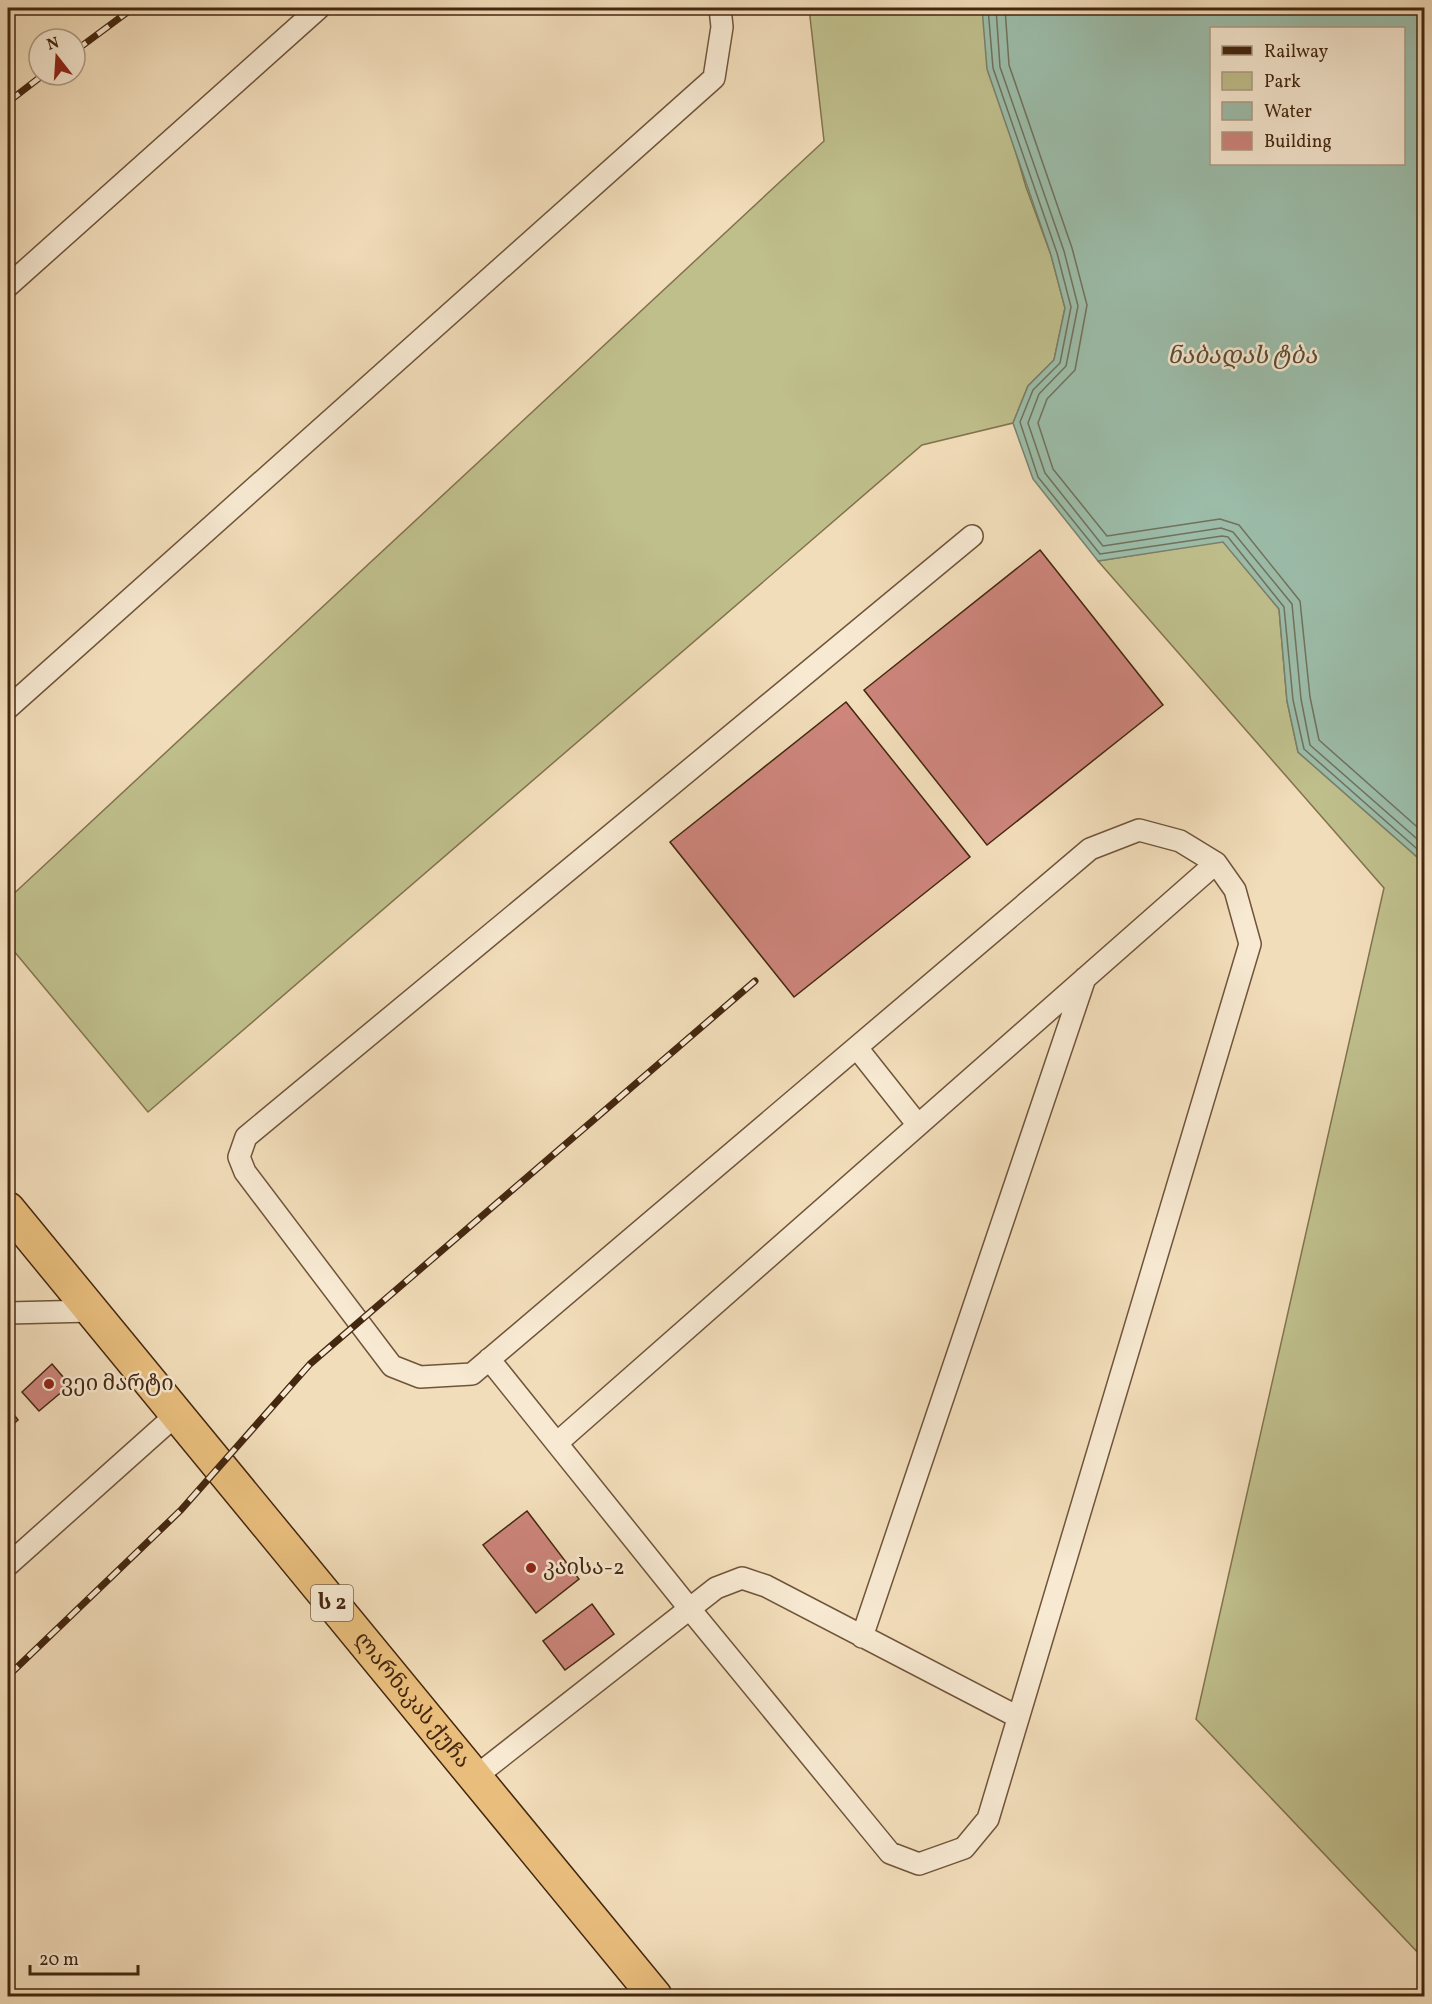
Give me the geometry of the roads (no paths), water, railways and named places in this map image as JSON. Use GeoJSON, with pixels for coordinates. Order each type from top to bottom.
{"type":"FeatureCollection","features":[{"type":"Feature","properties":{"kind":"highway","name":"ლარნაკას ქუჩა"},"geometry":{"type":"LineString","coordinates":[[8,1209],[655,1996]]}},
{"type":"Feature","properties":{"kind":"lane"},"geometry":{"type":"LineString","coordinates":[[8,286],[319,8]]}},
{"type":"Feature","properties":{"kind":"lane"},"geometry":{"type":"LineString","coordinates":[[8,708],[714,78],[723,27],[720,8]]}},
{"type":"Feature","properties":{"kind":"lane"},"geometry":{"type":"LineString","coordinates":[[489,1359],[890,1853],[919,1864],[964,1848],[988,1819],[1250,944],[1235,890],[1216,863],[1180,841],[1139,830],[1090,849],[857,1048],[489,1359],[472,1374],[420,1377],[392,1366],[245,1172],[239,1157],[246,1137],[972,536]]}},
{"type":"Feature","properties":{"kind":"lane"},"geometry":{"type":"LineString","coordinates":[[557,1443],[1216,863]]}},
{"type":"Feature","properties":{"kind":"lane"},"geometry":{"type":"LineString","coordinates":[[862,1637],[1085,978]]}},
{"type":"Feature","properties":{"kind":"lane"},"geometry":{"type":"LineString","coordinates":[[857,1048],[918,1125]]}},
{"type":"Feature","properties":{"kind":"lane"},"geometry":{"type":"LineString","coordinates":[[8,1313],[91,1311]]}},
{"type":"Feature","properties":{"kind":"lane"},"geometry":{"type":"LineString","coordinates":[[8,1565],[177,1414]]}},
{"type":"Feature","properties":{"kind":"lane"},"geometry":{"type":"LineString","coordinates":[[475,1777],[689,1608],[716,1588],[742,1578],[766,1586],[1018,1717]]}},
{"type":"Feature","properties":{"kind":"water","name":"ნაბადას ტბა"},"geometry":{"type":"Polygon","coordinates":[[[982,8],[1424,8],[1424,863],[1298,752],[1287,701],[1279,609],[1223,542],[1098,561],[1033,479],[1013,423],[1028,386],[1054,360],[1065,308],[1051,255],[987,69],[982,8]]]}},
{"type":"Feature","properties":{"kind":"railway"},"geometry":{"type":"LineString","coordinates":[[87,42],[133,8]]}},
{"type":"Feature","properties":{"kind":"railway"},"geometry":{"type":"LineString","coordinates":[[8,102],[27,87]]}},
{"type":"Feature","properties":{"kind":"railway"},"geometry":{"type":"LineString","coordinates":[[8,1676],[181,1510],[310,1364],[755,981]]}},
{"type":"Feature","properties":{"kind":"place","name":"ვეი მარტი"},"geometry":{"type":"Point","coordinates":[49,1384]}},
{"type":"Feature","properties":{"kind":"place","name":"კაისა-2"},"geometry":{"type":"Point","coordinates":[531,1568]}}]}
